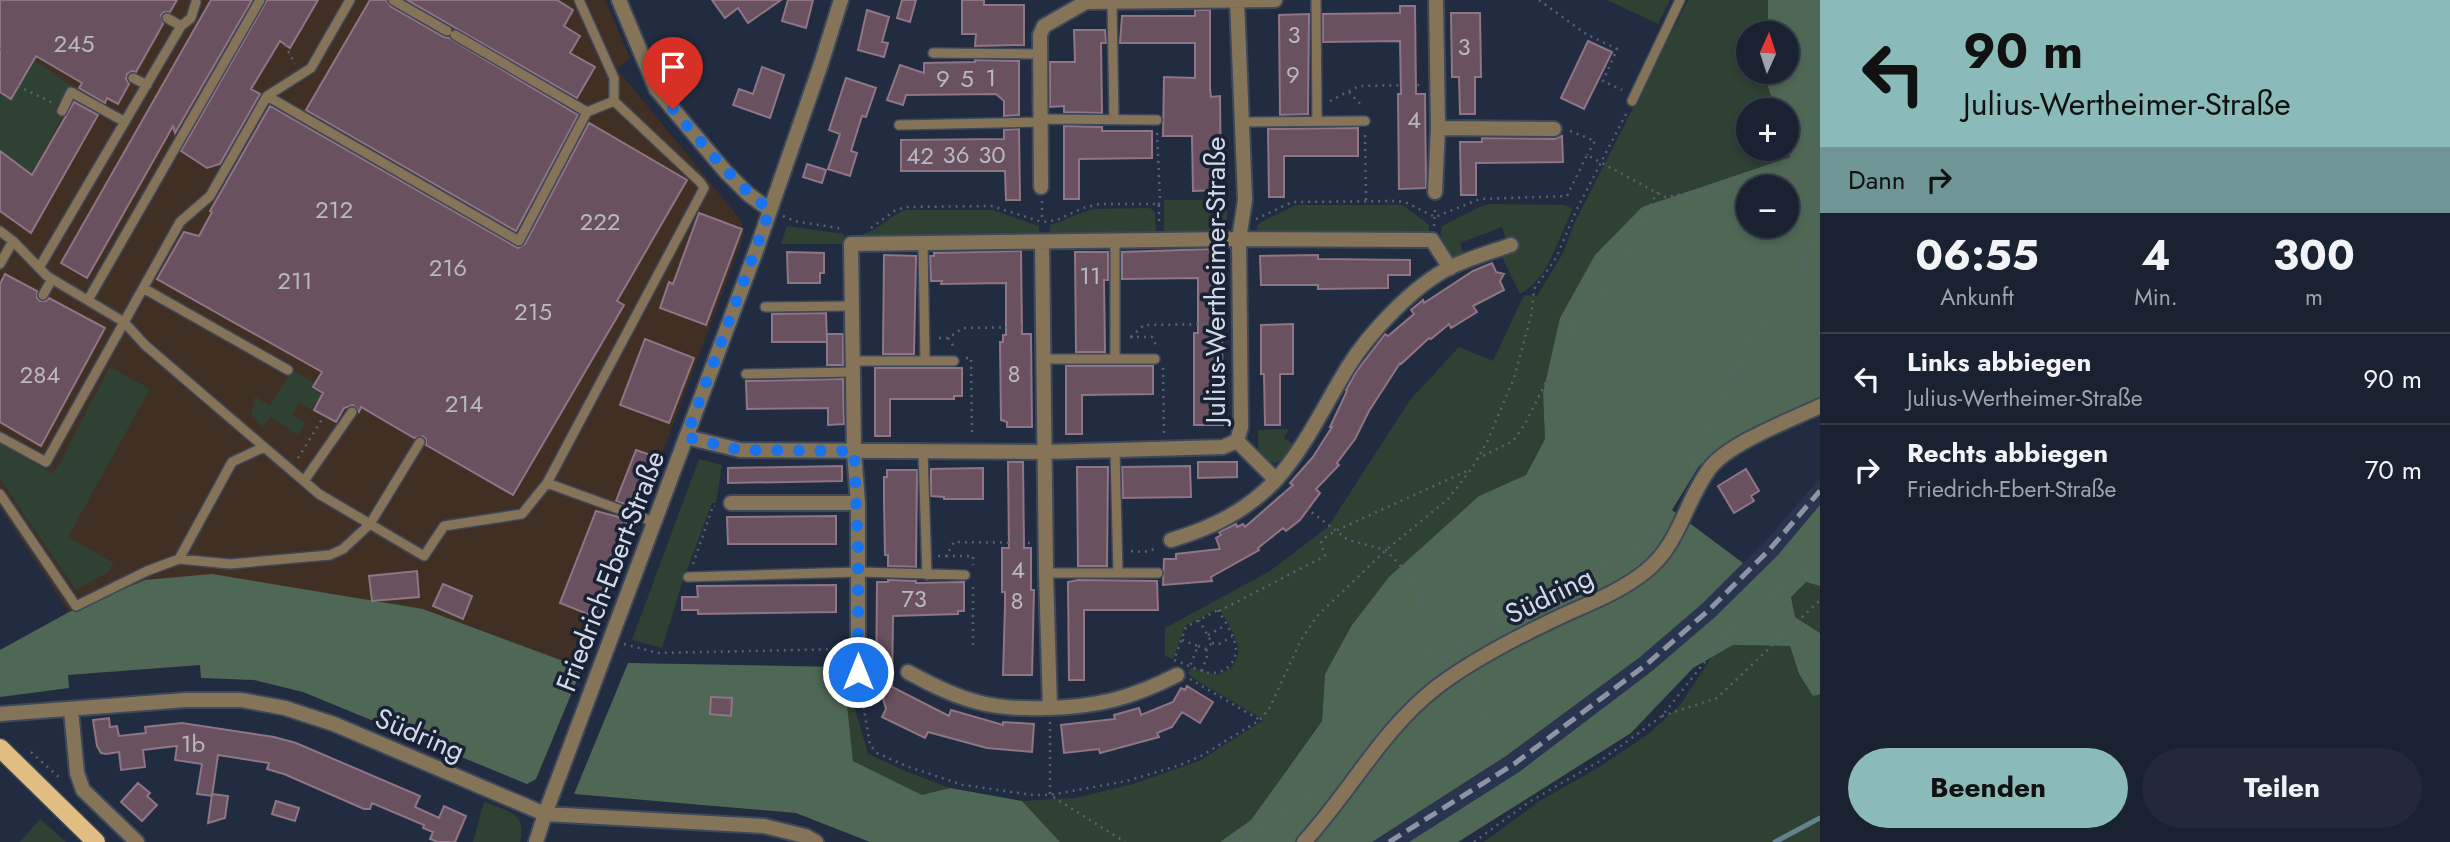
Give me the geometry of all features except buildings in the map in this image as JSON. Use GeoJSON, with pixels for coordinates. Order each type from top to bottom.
{"type":"FeatureCollection","features":[{"type":"Feature","properties":{"kind":"main road"},"geometry":{"type":"LineString","coordinates":[[0,748],[96,842]]}},
{"type":"Feature","properties":{"kind":"street"},"geometry":{"type":"LineString","coordinates":[[619,0],[656,89],[724,171],[770,210]]}},
{"type":"Feature","properties":{"kind":"street","name":"Friedrich-Ebert-Straße"},"geometry":{"type":"LineString","coordinates":[[536,842],[770,210],[841,0]]}},
{"type":"Feature","properties":{"kind":"street","name":"Julius-Wertheimer-Straße"},"geometry":{"type":"LineString","coordinates":[[686,437],[740,450],[923,452],[1223,447],[1237,441],[1241,427],[1239,239],[1245,200],[1237,0]]}},
{"type":"Feature","properties":{"kind":"street"},"geometry":{"type":"LineString","coordinates":[[1041,187],[1040,35],[1044,26],[1082,3],[1275,0]]}},
{"type":"Feature","properties":{"kind":"street"},"geometry":{"type":"LineString","coordinates":[[1435,192],[1438,128],[1436,0]]}},
{"type":"Feature","properties":{"kind":"street"},"geometry":{"type":"LineString","coordinates":[[1438,128],[1554,129]]}},
{"type":"Feature","properties":{"kind":"street"},"geometry":{"type":"LineString","coordinates":[[858,672],[858,503],[854,451],[851,244],[1239,239],[1432,240],[1450,268]]}},
{"type":"Feature","properties":{"kind":"street"},"geometry":{"type":"LineString","coordinates":[[1042,242],[1050,708]]}},
{"type":"Feature","properties":{"kind":"street"},"geometry":{"type":"LineString","coordinates":[[1171,540],[1197,532],[1237,513],[1257,499],[1275,481],[1294,460],[1350,364],[1369,338],[1419,289],[1450,268],[1511,245]]}},
{"type":"Feature","properties":{"kind":"street","name":"Südring"},"geometry":{"type":"LineString","coordinates":[[1304,842],[1382,740],[1409,710],[1440,685],[1495,649],[1603,597],[1646,571],[1668,549],[1711,467],[1742,444],[1820,406]]}},
{"type":"Feature","properties":{"kind":"street"},"geometry":{"type":"LineString","coordinates":[[1237,441],[1275,481]]}},
{"type":"Feature","properties":{"kind":"street"},"geometry":{"type":"LineString","coordinates":[[731,503],[858,503]]}},
{"type":"Feature","properties":{"kind":"street"},"geometry":{"type":"LineString","coordinates":[[908,672],[936,687],[977,702],[1021,709],[1072,708],[1114,701],[1153,688],[1177,675]]}},
{"type":"Feature","properties":{"kind":"street","name":"Südring"},"geometry":{"type":"LineString","coordinates":[[0,714],[186,700],[242,700],[285,708],[334,724],[545,814],[764,826],[805,836],[816,842]]}},
{"type":"Feature","properties":{"kind":"street"},"geometry":{"type":"LineString","coordinates":[[71,710],[77,774],[83,790],[137,842]]}},
{"type":"Feature","properties":{"kind":"lane"},"geometry":{"type":"LineString","coordinates":[[88,300],[260,0]]}},
{"type":"Feature","properties":{"kind":"lane"},"geometry":{"type":"LineString","coordinates":[[0,437],[46,462],[143,288],[164,260],[180,222],[213,199],[267,96],[311,68],[350,0]]}},
{"type":"Feature","properties":{"kind":"lane"},"geometry":{"type":"LineString","coordinates":[[393,0],[587,112]]}},
{"type":"Feature","properties":{"kind":"lane"},"geometry":{"type":"LineString","coordinates":[[0,232],[52,279],[124,321],[145,345],[319,494],[424,556],[444,526],[522,514],[547,483],[704,188],[700,181],[614,101],[614,78],[579,0]]}},
{"type":"Feature","properties":{"kind":"lane"},"geometry":{"type":"LineString","coordinates":[[1316,0],[1317,121]]}},
{"type":"Feature","properties":{"kind":"lane"},"geometry":{"type":"LineString","coordinates":[[1634,99],[1680,0]]}},
{"type":"Feature","properties":{"kind":"lane"},"geometry":{"type":"LineString","coordinates":[[39,268],[181,26],[191,18],[196,2]]}},
{"type":"Feature","properties":{"kind":"lane"},"geometry":{"type":"LineString","coordinates":[[1112,2],[1114,120]]}},
{"type":"Feature","properties":{"kind":"lane"},"geometry":{"type":"LineString","coordinates":[[167,18],[181,26]]}},
{"type":"Feature","properties":{"kind":"lane"},"geometry":{"type":"LineString","coordinates":[[933,53],[1040,54]]}},
{"type":"Feature","properties":{"kind":"lane"},"geometry":{"type":"LineString","coordinates":[[133,78],[146,85]]}},
{"type":"Feature","properties":{"kind":"lane"},"geometry":{"type":"LineString","coordinates":[[62,109],[71,92],[125,122]]}},
{"type":"Feature","properties":{"kind":"lane"},"geometry":{"type":"LineString","coordinates":[[267,96],[519,241],[587,112],[614,101]]}},
{"type":"Feature","properties":{"kind":"lane"},"geometry":{"type":"LineString","coordinates":[[899,125],[1040,120],[1157,120]]}},
{"type":"Feature","properties":{"kind":"lane","name":"Julius-Wertheimer-Straße"},"geometry":{"type":"LineString","coordinates":[[1241,122],[1365,121]]}},
{"type":"Feature","properties":{"kind":"lane"},"geometry":{"type":"LineString","coordinates":[[1115,240],[1115,359]]}},
{"type":"Feature","properties":{"kind":"lane"},"geometry":{"type":"LineString","coordinates":[[0,264],[13,241]]}},
{"type":"Feature","properties":{"kind":"lane"},"geometry":{"type":"LineString","coordinates":[[923,244],[925,361]]}},
{"type":"Feature","properties":{"kind":"lane"},"geometry":{"type":"LineString","coordinates":[[43,295],[52,279]]}},
{"type":"Feature","properties":{"kind":"lane"},"geometry":{"type":"LineString","coordinates":[[143,288],[288,370]]}},
{"type":"Feature","properties":{"kind":"lane"},"geometry":{"type":"LineString","coordinates":[[765,307],[852,306]]}},
{"type":"Feature","properties":{"kind":"lane"},"geometry":{"type":"LineString","coordinates":[[746,374],[958,359]]}},
{"type":"Feature","properties":{"kind":"lane"},"geometry":{"type":"LineString","coordinates":[[1043,359],[1159,359]]}},
{"type":"Feature","properties":{"kind":"lane"},"geometry":{"type":"LineString","coordinates":[[304,481],[352,412]]}},
{"type":"Feature","properties":{"kind":"lane"},"geometry":{"type":"LineString","coordinates":[[0,494],[76,606],[147,571],[179,559],[230,564],[330,555],[343,549],[370,524],[420,442]]}},
{"type":"Feature","properties":{"kind":"lane"},"geometry":{"type":"LineString","coordinates":[[179,559],[232,462],[264,447]]}},
{"type":"Feature","properties":{"kind":"lane"},"geometry":{"type":"LineString","coordinates":[[1115,450],[1118,573]]}},
{"type":"Feature","properties":{"kind":"lane"},"geometry":{"type":"LineString","coordinates":[[923,452],[927,575]]}},
{"type":"Feature","properties":{"kind":"lane"},"geometry":{"type":"LineString","coordinates":[[547,483],[654,522]]}},
{"type":"Feature","properties":{"kind":"lane"},"geometry":{"type":"LineString","coordinates":[[688,577],[859,572],[965,575]]}},
{"type":"Feature","properties":{"kind":"lane"},"geometry":{"type":"LineString","coordinates":[[1046,573],[1158,573]]}},
{"type":"Feature","properties":{"kind":"path"},"geometry":{"type":"LineString","coordinates":[[908,672],[858,672],[870,745],[877,753],[906,766],[963,786],[1009,793],[1051,795],[1127,781],[1201,756],[1260,720],[1270,707],[1295,651],[1317,616],[1387,550],[1448,499],[1472,468],[1502,410],[1514,378],[1531,316],[1534,289],[1556,258],[1600,162],[1634,99],[1603,81],[1617,49],[1586,34],[1539,0]]}},
{"type":"Feature","properties":{"kind":"path"},"geometry":{"type":"LineString","coordinates":[[285,45],[300,74]]}},
{"type":"Feature","properties":{"kind":"path"},"geometry":{"type":"LineString","coordinates":[[0,48],[18,58]]}},
{"type":"Feature","properties":{"kind":"path"},"geometry":{"type":"LineString","coordinates":[[1317,106],[1359,86],[1438,84]]}},
{"type":"Feature","properties":{"kind":"path"},"geometry":{"type":"LineString","coordinates":[[18,86],[62,109]]}},
{"type":"Feature","properties":{"kind":"path"},"geometry":{"type":"LineString","coordinates":[[1349,92],[1363,108],[1366,201]]}},
{"type":"Feature","properties":{"kind":"path"},"geometry":{"type":"LineString","coordinates":[[1157,120],[1160,199],[1158,240]]}},
{"type":"Feature","properties":{"kind":"path"},"geometry":{"type":"LineString","coordinates":[[1241,224],[1268,215],[1292,202],[1407,203],[1435,217],[1480,199],[1567,196],[1595,141],[1567,129],[1554,129]]}},
{"type":"Feature","properties":{"kind":"path"},"geometry":{"type":"LineString","coordinates":[[1587,155],[1665,197],[1820,172]]}},
{"type":"Feature","properties":{"kind":"path"},"geometry":{"type":"LineString","coordinates":[[1041,187],[1042,242]]}},
{"type":"Feature","properties":{"kind":"path"},"geometry":{"type":"LineString","coordinates":[[1432,240],[1435,192]]}},
{"type":"Feature","properties":{"kind":"path"},"geometry":{"type":"LineString","coordinates":[[1477,459],[1513,442],[1525,424],[1581,312],[1614,279],[1657,192]]}},
{"type":"Feature","properties":{"kind":"path"},"geometry":{"type":"LineString","coordinates":[[860,232],[872,228],[894,211],[905,207],[992,206],[1042,222],[1057,220],[1099,204],[1164,204]]}},
{"type":"Feature","properties":{"kind":"path"},"geometry":{"type":"LineString","coordinates":[[770,210],[794,221],[851,231]]}},
{"type":"Feature","properties":{"kind":"path"},"geometry":{"type":"LineString","coordinates":[[1686,475],[1748,341],[1792,292],[1820,226]]}},
{"type":"Feature","properties":{"kind":"path"},"geometry":{"type":"LineString","coordinates":[[1131,337],[1144,325],[1239,324]]}},
{"type":"Feature","properties":{"kind":"path"},"geometry":{"type":"LineString","coordinates":[[925,337],[948,338],[963,328],[1043,327]]}},
{"type":"Feature","properties":{"kind":"path"},"geometry":{"type":"LineString","coordinates":[[1115,337],[1152,337],[1159,359],[1164,449]]}},
{"type":"Feature","properties":{"kind":"path"},"geometry":{"type":"LineString","coordinates":[[948,338],[955,347]]}},
{"type":"Feature","properties":{"kind":"path"},"geometry":{"type":"LineString","coordinates":[[958,359],[971,358],[973,452]]}},
{"type":"Feature","properties":{"kind":"path"},"geometry":{"type":"LineString","coordinates":[[291,470],[324,416]]}},
{"type":"Feature","properties":{"kind":"path"},"geometry":{"type":"LineString","coordinates":[[1219,611],[1237,648],[1230,666],[1216,673],[1202,671],[1174,660],[1186,627],[1325,556],[1321,542],[1335,531],[1472,468]]}},
{"type":"Feature","properties":{"kind":"path"},"geometry":{"type":"LineString","coordinates":[[1275,481],[1348,540],[1387,550],[1420,592],[1429,653],[1440,685]]}},
{"type":"Feature","properties":{"kind":"path"},"geometry":{"type":"LineString","coordinates":[[688,577],[713,506],[729,506],[731,503]]}},
{"type":"Feature","properties":{"kind":"path"},"geometry":{"type":"LineString","coordinates":[[1435,670],[1462,640],[1640,546],[1662,522],[1668,511]]}},
{"type":"Feature","properties":{"kind":"path"},"geometry":{"type":"LineString","coordinates":[[1117,551],[1155,550],[1171,540]]}},
{"type":"Feature","properties":{"kind":"path"},"geometry":{"type":"LineString","coordinates":[[946,556],[954,542],[1046,543]]}},
{"type":"Feature","properties":{"kind":"path"},"geometry":{"type":"LineString","coordinates":[[1475,842],[1530,802],[1600,761],[1662,716],[1730,630],[1813,563],[1820,554]]}},
{"type":"Feature","properties":{"kind":"path"},"geometry":{"type":"LineString","coordinates":[[927,556],[973,556],[973,645]]}},
{"type":"Feature","properties":{"kind":"path"},"geometry":{"type":"LineString","coordinates":[[1662,716],[1717,698],[1820,600]]}},
{"type":"Feature","properties":{"kind":"path"},"geometry":{"type":"LineString","coordinates":[[1199,620],[1212,643]]}},
{"type":"Feature","properties":{"kind":"path"},"geometry":{"type":"LineString","coordinates":[[1208,635],[1226,625]]}},
{"type":"Feature","properties":{"kind":"path"},"geometry":{"type":"LineString","coordinates":[[1206,649],[1212,643],[1232,637]]}},
{"type":"Feature","properties":{"kind":"path"},"geometry":{"type":"LineString","coordinates":[[610,640],[658,653],[858,649]]}},
{"type":"Feature","properties":{"kind":"path"},"geometry":{"type":"LineString","coordinates":[[1181,640],[1206,649]]}},
{"type":"Feature","properties":{"kind":"path"},"geometry":{"type":"LineString","coordinates":[[1190,666],[1198,646]]}},
{"type":"Feature","properties":{"kind":"path"},"geometry":{"type":"LineString","coordinates":[[1202,671],[1208,653],[1206,649]]}},
{"type":"Feature","properties":{"kind":"path"},"geometry":{"type":"LineString","coordinates":[[1471,665],[1479,709],[1498,740]]}},
{"type":"Feature","properties":{"kind":"path"},"geometry":{"type":"LineString","coordinates":[[1177,675],[1182,671],[1190,679],[1260,720]]}},
{"type":"Feature","properties":{"kind":"path"},"geometry":{"type":"LineString","coordinates":[[1050,708],[1051,795]]}},
{"type":"Feature","properties":{"kind":"path"},"geometry":{"type":"LineString","coordinates":[[30,751],[75,791],[83,790]]}},
{"type":"Feature","properties":{"kind":"path"},"geometry":{"type":"LineString","coordinates":[[1240,842],[1317,792],[1352,757]]}},
{"type":"Feature","properties":{"kind":"path"},"geometry":{"type":"LineString","coordinates":[[1051,795],[1125,842]]}},
{"type":"Feature","properties":{"kind":"shaded area"},"geometry":{"type":"Polygon","coordinates":[[[0,0],[605,0],[630,58],[617,69],[740,219],[744,235],[582,668],[423,609],[145,580],[69,612],[0,508],[0,0]]]}},
{"type":"Feature","properties":{"kind":"shaded area"},"geometry":{"type":"Polygon","coordinates":[[[1820,478],[1820,505],[1777,556],[1715,617],[1652,671],[1519,772],[1409,842],[1372,842],[1506,756],[1640,657],[1703,603],[1764,543],[1820,478]]]}},
{"type":"Feature","properties":{"kind":"green space"},"geometry":{"type":"Polygon","coordinates":[[[1607,0],[1670,0],[1658,24],[1607,0]]]}},
{"type":"Feature","properties":{"kind":"green space"},"geometry":{"type":"Polygon","coordinates":[[[1688,0],[1768,0],[1768,21],[1736,21],[1736,84],[1768,84],[1772,98],[1736,98],[1736,161],[1779,161],[1642,207],[1543,393],[1545,439],[1526,475],[1479,496],[1325,673],[1322,720],[1251,820],[1220,842],[1060,842],[1022,801],[1075,798],[1133,784],[1199,761],[1264,720],[1188,673],[1191,668],[1218,675],[1236,661],[1238,653],[1234,635],[1219,608],[1185,626],[1173,659],[1165,656],[1165,628],[1270,571],[1328,527],[1410,400],[1459,347],[1493,361],[1524,295],[1537,296],[1563,253],[1574,224],[1688,0]]]}},
{"type":"Feature","properties":{"kind":"green space"},"geometry":{"type":"Polygon","coordinates":[[[1768,0],[1820,0],[1820,397],[1720,448],[1699,466],[1672,510],[1743,563],[1703,603],[1640,657],[1506,756],[1372,842],[1220,842],[1251,820],[1322,721],[1325,674],[1352,625],[1389,577],[1479,496],[1526,475],[1545,439],[1543,393],[1560,318],[1595,255],[1642,207],[1736,175],[1736,238],[1799,238],[1799,175],[1737,175],[1778,161],[1799,161],[1799,98],[1772,98],[1768,84],[1799,84],[1799,21],[1768,21],[1768,0]]]}},
{"type":"Feature","properties":{"kind":"green space"},"geometry":{"type":"Polygon","coordinates":[[[24,53],[70,85],[55,110],[63,115],[26,185],[0,151],[0,92],[10,99],[24,53]]]}},
{"type":"Feature","properties":{"kind":"green space"},"geometry":{"type":"Polygon","coordinates":[[[1164,200],[1227,200],[1227,237],[1164,237],[1164,200]]]}},
{"type":"Feature","properties":{"kind":"green space"},"geometry":{"type":"Polygon","coordinates":[[[1490,204],[1565,205],[1573,209],[1546,267],[1531,286],[1520,294],[1502,257],[1518,251],[1512,237],[1506,239],[1502,227],[1460,243],[1464,255],[1456,257],[1443,244],[1442,226],[1490,204]]]}},
{"type":"Feature","properties":{"kind":"green space"},"geometry":{"type":"Polygon","coordinates":[[[1296,205],[1403,205],[1429,225],[1429,233],[1257,236],[1257,226],[1261,222],[1296,205]]]}},
{"type":"Feature","properties":{"kind":"green space"},"geometry":{"type":"Polygon","coordinates":[[[1150,208],[1155,212],[1156,237],[1050,237],[1050,225],[1093,209],[1150,208]]]}},
{"type":"Feature","properties":{"kind":"green space"},"geometry":{"type":"Polygon","coordinates":[[[905,210],[992,210],[1039,226],[1039,237],[864,237],[864,234],[905,210]]]}},
{"type":"Feature","properties":{"kind":"green space"},"geometry":{"type":"Polygon","coordinates":[[[787,226],[844,234],[845,244],[781,244],[787,226]]]}},
{"type":"Feature","properties":{"kind":"green space"},"geometry":{"type":"Polygon","coordinates":[[[110,367],[150,389],[68,537],[114,563],[108,572],[76,590],[0,479],[0,444],[54,474],[110,367]]]}},
{"type":"Feature","properties":{"kind":"green space"},"geometry":{"type":"Polygon","coordinates":[[[292,370],[315,383],[312,388],[322,394],[312,410],[299,403],[292,415],[305,423],[298,435],[270,416],[262,428],[251,413],[255,397],[270,406],[292,370]]]}},
{"type":"Feature","properties":{"kind":"green space"},"geometry":{"type":"Polygon","coordinates":[[[1289,429],[1284,438],[1295,446],[1287,457],[1275,463],[1267,460],[1258,451],[1258,430],[1289,429]]]}},
{"type":"Feature","properties":{"kind":"green space"},"geometry":{"type":"Polygon","coordinates":[[[699,459],[722,465],[716,503],[712,503],[682,583],[662,648],[632,640],[699,459]]]}},
{"type":"Feature","properties":{"kind":"green space"},"geometry":{"type":"Polygon","coordinates":[[[1820,505],[1820,586],[1806,582],[1791,597],[1795,617],[1820,633],[1820,694],[1813,696],[1799,674],[1790,646],[1733,645],[1693,668],[1631,733],[1458,842],[1409,842],[1519,772],[1652,671],[1715,617],[1777,556],[1820,505]]]}},
{"type":"Feature","properties":{"kind":"green space"},"geometry":{"type":"Polygon","coordinates":[[[212,574],[423,609],[582,668],[536,779],[527,784],[303,692],[254,680],[201,678],[200,665],[68,675],[69,688],[0,697],[0,650],[69,612],[145,580],[212,574]]]}},
{"type":"Feature","properties":{"kind":"green space"},"geometry":{"type":"Polygon","coordinates":[[[1806,582],[1820,586],[1820,633],[1795,617],[1791,596],[1806,582]]]}},
{"type":"Feature","properties":{"kind":"green space"},"geometry":{"type":"Polygon","coordinates":[[[1733,645],[1790,646],[1799,675],[1813,695],[1820,694],[1820,842],[1484,842],[1541,800],[1596,769],[1647,735],[1680,705],[1712,657],[1733,645]]]}},
{"type":"Feature","properties":{"kind":"green space"},"geometry":{"type":"Polygon","coordinates":[[[628,663],[843,667],[853,761],[922,795],[950,788],[1022,801],[1060,842],[870,842],[796,813],[574,794],[628,663]]]}},
{"type":"Feature","properties":{"kind":"green space"},"geometry":{"type":"Polygon","coordinates":[[[843,667],[868,754],[950,788],[922,795],[853,761],[843,667]]]}},
{"type":"Feature","properties":{"kind":"green space"},"geometry":{"type":"Polygon","coordinates":[[[484,802],[514,814],[521,824],[520,842],[473,842],[484,802]]]}},
{"type":"Feature","properties":{"kind":"green space"},"geometry":{"type":"Polygon","coordinates":[[[40,819],[66,842],[20,842],[40,819]]]}},
{"type":"Feature","properties":{"kind":"waterway"},"geometry":{"type":"LineString","coordinates":[[1775,842],[1820,818]]}},
{"type":"Feature","properties":{"kind":"railway"},"geometry":{"type":"LineString","coordinates":[[1389,842],[1514,764],[1647,664],[1710,609],[1770,549],[1820,491]]}},
{"type":"Feature","properties":{"kind":"route"},"geometry":{"type":"LineString","coordinates":[[673,109],[724,171],[770,210],[686,437],[740,450],[854,451],[858,503],[858,672]]}}]}
